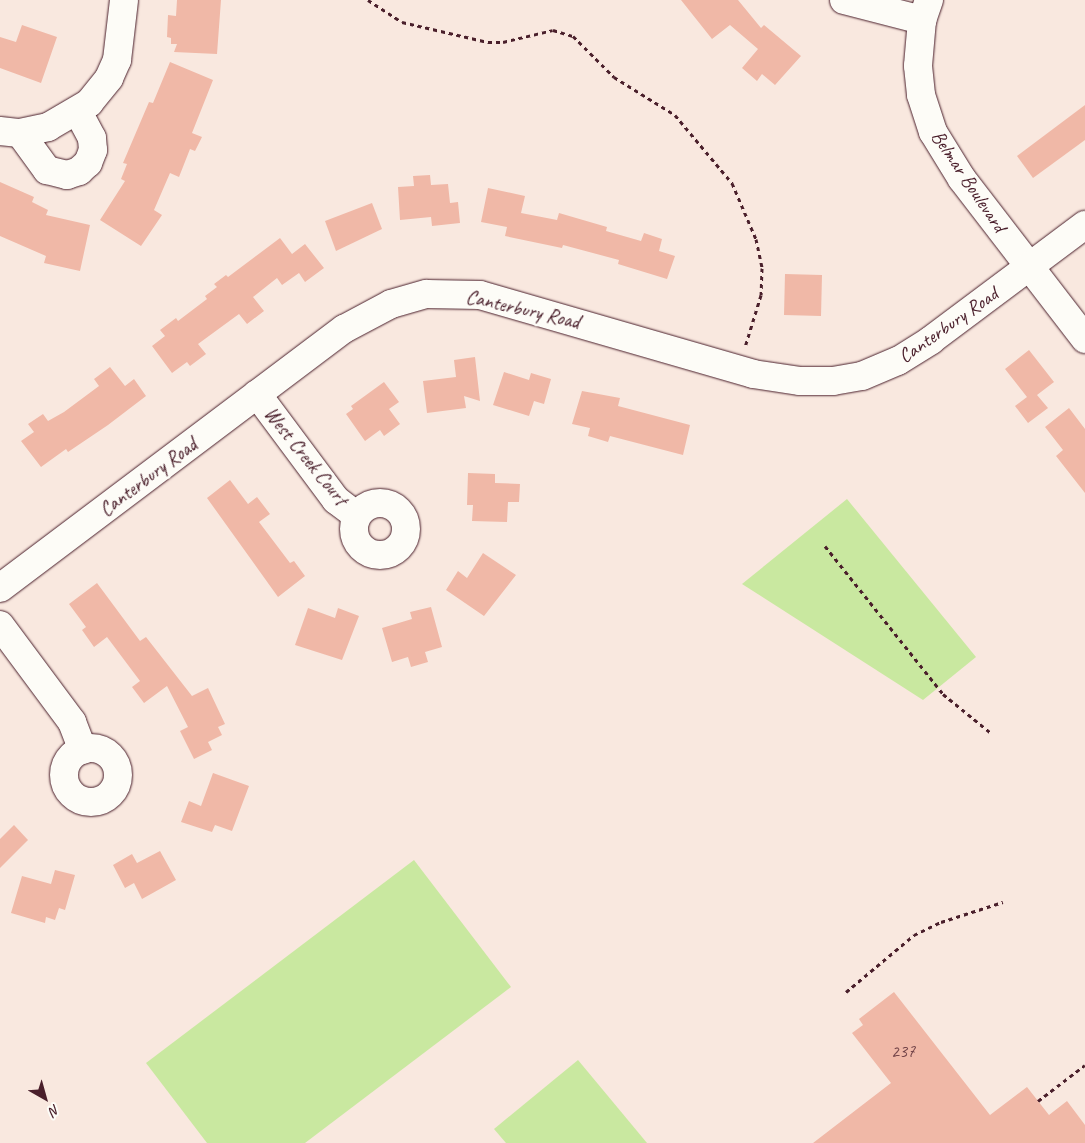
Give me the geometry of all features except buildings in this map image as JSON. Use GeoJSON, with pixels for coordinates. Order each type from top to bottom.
{"type":"FeatureCollection","features":[{"type":"Feature","properties":{"kind":"street"},"geometry":{"type":"LineString","coordinates":[[10,132],[48,127],[78,112],[100,91],[117,60],[124,0]]}},
{"type":"Feature","properties":{"kind":"street"},"geometry":{"type":"LineString","coordinates":[[844,0],[925,10]]}},
{"type":"Feature","properties":{"kind":"street","name":"Belmar Boulevard"},"geometry":{"type":"LineString","coordinates":[[925,10],[918,66],[921,95],[933,132],[962,179],[1085,339]]}},
{"type":"Feature","properties":{"kind":"street"},"geometry":{"type":"LineString","coordinates":[[10,132],[47,170],[67,175],[78,171],[88,163],[93,150],[92,138],[78,112]]}},
{"type":"Feature","properties":{"kind":"street","name":"Canterbury Road"},"geometry":{"type":"LineString","coordinates":[[0,588],[360,318],[408,298],[455,293],[480,295],[569,318],[753,374],[800,381],[833,381],[862,376],[898,361],[1085,225]]}},
{"type":"Feature","properties":{"kind":"street","name":"West Creek Court"},"geometry":{"type":"LineString","coordinates":[[257,394],[336,500],[357,516]]}},
{"type":"Feature","properties":{"kind":"street"},"geometry":{"type":"LineString","coordinates":[[0,625],[72,722],[83,750]]}},
{"type":"Feature","properties":{"kind":"path"},"geometry":{"type":"LineString","coordinates":[[368,0],[402,22],[488,42],[503,42],[553,30],[573,36],[614,77],[675,115],[732,184],[756,239],[762,268],[761,295],[744,351]]}},
{"type":"Feature","properties":{"kind":"path"},"geometry":{"type":"LineString","coordinates":[[825,546],[943,694],[991,733]]}},
{"type":"Feature","properties":{"kind":"path"},"geometry":{"type":"LineString","coordinates":[[846,992],[914,936],[941,922],[1003,902]]}},
{"type":"Feature","properties":{"kind":"path"},"geometry":{"type":"LineString","coordinates":[[1038,1101],[1085,1065]]}},
{"type":"Feature","properties":{"kind":"green space"},"geometry":{"type":"Polygon","coordinates":[[[847,499],[976,657],[923,700],[742,584],[847,499]]]}},
{"type":"Feature","properties":{"kind":"green space"},"geometry":{"type":"Polygon","coordinates":[[[414,860],[511,987],[305,1143],[207,1143],[146,1063],[414,860]]]}},
{"type":"Feature","properties":{"kind":"green space"},"geometry":{"type":"Polygon","coordinates":[[[578,1060],[647,1143],[506,1143],[494,1129],[578,1060]]]}}]}
